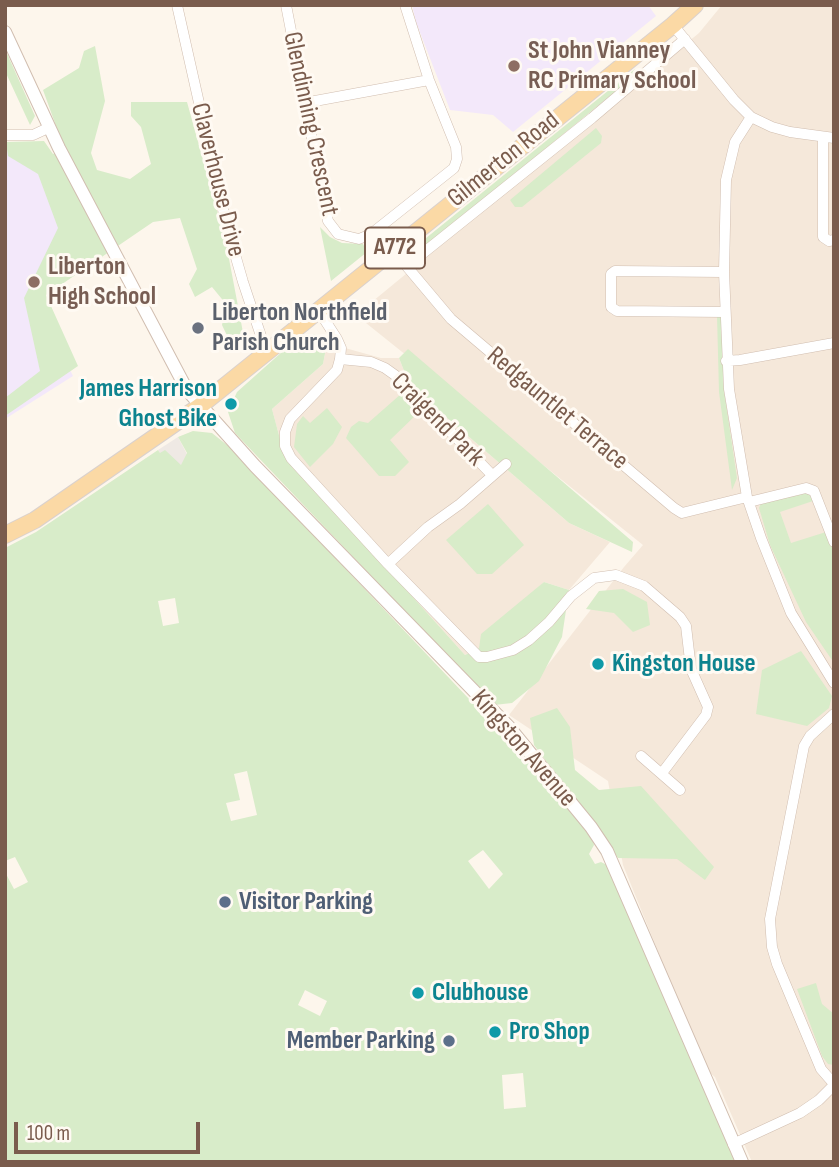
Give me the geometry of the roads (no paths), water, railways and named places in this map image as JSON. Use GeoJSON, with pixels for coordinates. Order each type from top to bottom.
{"type":"FeatureCollection","features":[{"type":"Feature","properties":{"kind":"main road","name":"Gilmerton Road"},"geometry":{"type":"LineString","coordinates":[[5,534],[35,520],[200,406],[695,5]]}},
{"type":"Feature","properties":{"kind":"street","name":"Claverhouse Drive"},"geometry":{"type":"LineString","coordinates":[[177,5],[226,223],[262,339],[270,351]]}},
{"type":"Feature","properties":{"kind":"street","name":"Glendinning Crescent"},"geometry":{"type":"LineString","coordinates":[[286,5],[328,221],[332,229],[344,237],[359,239],[371,234],[454,168],[457,159],[456,147],[429,80]]}},
{"type":"Feature","properties":{"kind":"street"},"geometry":{"type":"LineString","coordinates":[[304,103],[429,80],[405,5]]}},
{"type":"Feature","properties":{"kind":"street"},"geometry":{"type":"LineString","coordinates":[[673,25],[751,117],[781,130],[828,138],[823,237],[829,241],[834,240]]}},
{"type":"Feature","properties":{"kind":"street","name":"Kingston Avenue"},"geometry":{"type":"LineString","coordinates":[[5,32],[48,128],[187,390],[509,727],[591,827],[607,851],[742,1162]]}},
{"type":"Feature","properties":{"kind":"street","name":"Gilmerton Road"},"geometry":{"type":"LineString","coordinates":[[407,266],[592,118],[685,39]]}},
{"type":"Feature","properties":{"kind":"street"},"geometry":{"type":"LineString","coordinates":[[751,117],[735,142],[729,162],[724,272],[729,389],[748,499],[774,574],[791,613],[834,683]]}},
{"type":"Feature","properties":{"kind":"street"},"geometry":{"type":"LineString","coordinates":[[5,135],[33,135],[48,128]]}},
{"type":"Feature","properties":{"kind":"street","name":"Redgauntlet Terrace"},"geometry":{"type":"LineString","coordinates":[[393,250],[451,319],[674,508],[682,513],[690,512],[806,488],[814,491],[834,542]]}},
{"type":"Feature","properties":{"kind":"street"},"geometry":{"type":"LineString","coordinates":[[724,272],[615,271],[611,274],[611,307],[617,311],[726,312]]}},
{"type":"Feature","properties":{"kind":"street"},"geometry":{"type":"LineString","coordinates":[[318,311],[337,339],[341,348],[340,359],[337,370],[290,419],[285,432],[285,446],[291,458],[388,564],[479,657],[513,650],[529,640],[550,622],[571,596],[594,578],[616,575],[644,586],[686,626],[691,669],[708,707],[706,715],[662,773]]}},
{"type":"Feature","properties":{"kind":"street"},"geometry":{"type":"LineString","coordinates":[[726,361],[834,343]]}},
{"type":"Feature","properties":{"kind":"street","name":"Craigend Park"},"geometry":{"type":"LineString","coordinates":[[340,359],[371,362],[385,368],[398,378],[425,409],[492,475]]}},
{"type":"Feature","properties":{"kind":"street","name":"Craigend Park"},"geometry":{"type":"LineString","coordinates":[[388,564],[428,527],[460,504],[506,464]]}},
{"type":"Feature","properties":{"kind":"street"},"geometry":{"type":"LineString","coordinates":[[733,1144],[800,1113],[820,1100],[834,1085],[821,1069],[799,1020],[777,964],[770,932],[772,904],[804,746],[810,736],[834,714]]}},
{"type":"Feature","properties":{"kind":"street"},"geometry":{"type":"LineString","coordinates":[[641,756],[680,790]]}},
{"type":"Feature","properties":{"kind":"place","name":"St John Vianney RC Primary School"},"geometry":{"type":"Point","coordinates":[514,66]}},
{"type":"Feature","properties":{"kind":"place","name":"Liberton High School"},"geometry":{"type":"Point","coordinates":[34,282]}},
{"type":"Feature","properties":{"kind":"place","name":"Liberton Northfield Parish Church"},"geometry":{"type":"Point","coordinates":[198,328]}},
{"type":"Feature","properties":{"kind":"place","name":"James Harrison Ghost Bike"},"geometry":{"type":"Point","coordinates":[231,404]}},
{"type":"Feature","properties":{"kind":"place","name":"Kingston House"},"geometry":{"type":"Point","coordinates":[598,664]}},
{"type":"Feature","properties":{"kind":"place","name":"Visitor Parking"},"geometry":{"type":"Point","coordinates":[225,902]}},
{"type":"Feature","properties":{"kind":"place","name":"Clubhouse"},"geometry":{"type":"Point","coordinates":[418,993]}},
{"type":"Feature","properties":{"kind":"place","name":"Pro Shop"},"geometry":{"type":"Point","coordinates":[495,1032]}},
{"type":"Feature","properties":{"kind":"place","name":"Member Parking"},"geometry":{"type":"Point","coordinates":[449,1041]}}]}
